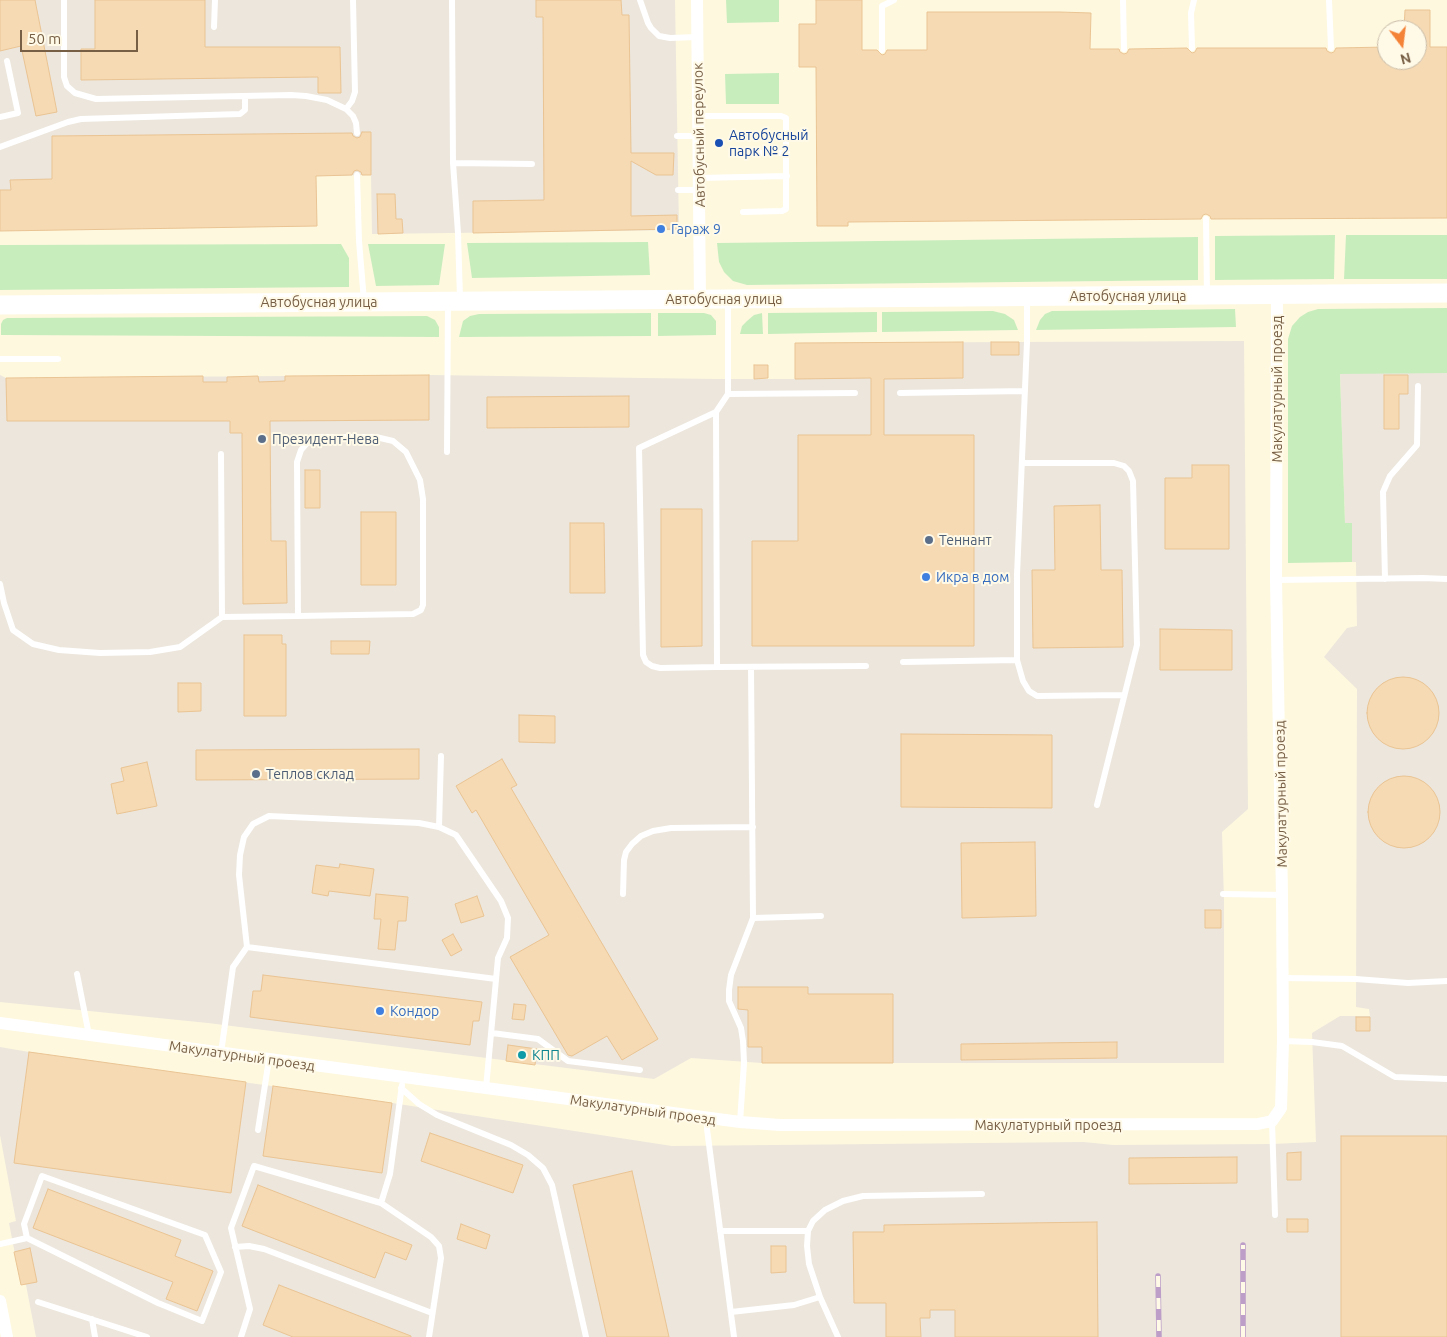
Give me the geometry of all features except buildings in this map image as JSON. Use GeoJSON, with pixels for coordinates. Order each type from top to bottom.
{"type":"FeatureCollection","features":[{"type":"Feature","properties":{"kind":"street","name":"Автобусный переулок"},"geometry":{"type":"LineString","coordinates":[[697,0],[700,299]]}},
{"type":"Feature","properties":{"kind":"street","name":"Автобусная улица"},"geometry":{"type":"LineString","coordinates":[[0,305],[1447,293]]}},
{"type":"Feature","properties":{"kind":"street","name":"Макулатурный проезд"},"geometry":{"type":"LineString","coordinates":[[0,1023],[269,1059],[402,1083],[486,1088],[740,1122],[780,1125],[1258,1124],[1272,1121],[1281,1108],[1283,1041],[1276,580],[1277,294]]}},
{"type":"Feature","properties":{"kind":"street"},"geometry":{"type":"LineString","coordinates":[[0,1301],[7,1337]]}},
{"type":"Feature","properties":{"kind":"lane"},"geometry":{"type":"LineString","coordinates":[[64,0],[64,76],[67,86],[75,93],[96,99],[306,96],[327,100],[346,109],[356,123],[358,132]]}},
{"type":"Feature","properties":{"kind":"lane"},"geometry":{"type":"LineString","coordinates":[[214,27],[215,0]]}},
{"type":"Feature","properties":{"kind":"lane"},"geometry":{"type":"LineString","coordinates":[[346,109],[352,101],[355,92],[353,0]]}},
{"type":"Feature","properties":{"kind":"lane"},"geometry":{"type":"LineString","coordinates":[[447,452],[458,233],[453,164],[452,0]]}},
{"type":"Feature","properties":{"kind":"lane"},"geometry":{"type":"LineString","coordinates":[[640,0],[651,28],[659,36],[670,38],[697,37]]}},
{"type":"Feature","properties":{"kind":"lane"},"geometry":{"type":"LineString","coordinates":[[882,50],[882,6],[894,0]]}},
{"type":"Feature","properties":{"kind":"lane"},"geometry":{"type":"LineString","coordinates":[[1123,0],[1124,49]]}},
{"type":"Feature","properties":{"kind":"lane"},"geometry":{"type":"LineString","coordinates":[[1192,48],[1191,13],[1194,0]]}},
{"type":"Feature","properties":{"kind":"lane"},"geometry":{"type":"LineString","coordinates":[[1329,0],[1330,48]]}},
{"type":"Feature","properties":{"kind":"lane"},"geometry":{"type":"LineString","coordinates":[[0,117],[18,113],[7,61]]}},
{"type":"Feature","properties":{"kind":"lane"},"geometry":{"type":"LineString","coordinates":[[0,147],[81,119],[236,115],[245,110],[245,96]]}},
{"type":"Feature","properties":{"kind":"lane"},"geometry":{"type":"LineString","coordinates":[[699,116],[784,117],[787,123],[787,206],[785,211],[743,212]]}},
{"type":"Feature","properties":{"kind":"lane"},"geometry":{"type":"LineString","coordinates":[[677,136],[699,136]]}},
{"type":"Feature","properties":{"kind":"lane"},"geometry":{"type":"LineString","coordinates":[[735,153],[787,153]]}},
{"type":"Feature","properties":{"kind":"lane"},"geometry":{"type":"LineString","coordinates":[[453,164],[532,164]]}},
{"type":"Feature","properties":{"kind":"lane"},"geometry":{"type":"LineString","coordinates":[[358,175],[359,241],[364,302]]}},
{"type":"Feature","properties":{"kind":"lane"},"geometry":{"type":"LineString","coordinates":[[678,190],[700,184],[787,176]]}},
{"type":"Feature","properties":{"kind":"lane"},"geometry":{"type":"LineString","coordinates":[[1206,219],[1206,295]]}},
{"type":"Feature","properties":{"kind":"lane"},"geometry":{"type":"LineString","coordinates":[[1027,296],[1027,342],[1017,575],[1017,660],[1023,681],[1029,691],[1037,696],[1124,695]]}},
{"type":"Feature","properties":{"kind":"lane"},"geometry":{"type":"LineString","coordinates":[[728,299],[728,394],[716,412],[639,448],[643,655],[646,662],[660,668],[866,666]]}},
{"type":"Feature","properties":{"kind":"lane"},"geometry":{"type":"LineString","coordinates":[[0,359],[58,359]]}},
{"type":"Feature","properties":{"kind":"lane"},"geometry":{"type":"LineString","coordinates":[[1385,579],[1383,492],[1390,476],[1417,445],[1418,386]]}},
{"type":"Feature","properties":{"kind":"lane"},"geometry":{"type":"LineString","coordinates":[[900,393],[1025,391]]}},
{"type":"Feature","properties":{"kind":"lane"},"geometry":{"type":"LineString","coordinates":[[728,394],[855,393]]}},
{"type":"Feature","properties":{"kind":"lane"},"geometry":{"type":"LineString","coordinates":[[716,412],[717,667]]}},
{"type":"Feature","properties":{"kind":"lane"},"geometry":{"type":"LineString","coordinates":[[0,584],[4,604],[13,630],[33,644],[59,650],[100,653],[150,652],[180,647],[222,617],[298,616],[413,614],[421,610],[423,605],[423,499],[420,480],[406,452],[393,441],[376,437],[322,437],[309,441],[301,450],[297,462],[298,616]]}},
{"type":"Feature","properties":{"kind":"lane"},"geometry":{"type":"LineString","coordinates":[[221,454],[222,617]]}},
{"type":"Feature","properties":{"kind":"lane"},"geometry":{"type":"LineString","coordinates":[[1022,463],[1114,463],[1124,466],[1129,471],[1132,481],[1137,645],[1097,805]]}},
{"type":"Feature","properties":{"kind":"lane"},"geometry":{"type":"LineString","coordinates":[[1276,580],[1447,579]]}},
{"type":"Feature","properties":{"kind":"lane"},"geometry":{"type":"LineString","coordinates":[[903,662],[1017,660]]}},
{"type":"Feature","properties":{"kind":"lane"},"geometry":{"type":"LineString","coordinates":[[740,1122],[744,1063],[743,1041],[741,1028],[729,1001],[729,990],[731,975],[753,918],[751,667]]}},
{"type":"Feature","properties":{"kind":"lane"},"geometry":{"type":"LineString","coordinates":[[439,827],[441,756]]}},
{"type":"Feature","properties":{"kind":"lane"},"geometry":{"type":"LineString","coordinates":[[221,1053],[233,967],[247,947],[239,875],[244,837],[253,824],[269,816],[419,823],[439,827],[456,835],[501,901],[508,918],[507,938],[498,958],[486,1088]]}},
{"type":"Feature","properties":{"kind":"lane"},"geometry":{"type":"LineString","coordinates":[[623,894],[626,852],[641,836],[672,828],[752,827]]}},
{"type":"Feature","properties":{"kind":"lane"},"geometry":{"type":"LineString","coordinates":[[1223,894],[1282,895]]}},
{"type":"Feature","properties":{"kind":"lane"},"geometry":{"type":"LineString","coordinates":[[753,918],[821,916]]}},
{"type":"Feature","properties":{"kind":"lane"},"geometry":{"type":"LineString","coordinates":[[247,947],[496,979]]}},
{"type":"Feature","properties":{"kind":"lane"},"geometry":{"type":"LineString","coordinates":[[76,974],[89,1035]]}},
{"type":"Feature","properties":{"kind":"lane"},"geometry":{"type":"LineString","coordinates":[[1283,978],[1356,979],[1408,983],[1447,981]]}},
{"type":"Feature","properties":{"kind":"lane"},"geometry":{"type":"LineString","coordinates":[[492,1034],[538,1039],[568,1061],[640,1070]]}},
{"type":"Feature","properties":{"kind":"lane"},"geometry":{"type":"LineString","coordinates":[[1283,1041],[1342,1046],[1395,1077],[1447,1078]]}},
{"type":"Feature","properties":{"kind":"lane"},"geometry":{"type":"LineString","coordinates":[[258,1130],[269,1059]]}},
{"type":"Feature","properties":{"kind":"lane"},"geometry":{"type":"LineString","coordinates":[[381,1202],[390,1174],[402,1083]]}},
{"type":"Feature","properties":{"kind":"lane"},"geometry":{"type":"LineString","coordinates":[[402,1083],[419,1104],[437,1116],[511,1145],[528,1155],[543,1168],[552,1185],[586,1337]]}},
{"type":"Feature","properties":{"kind":"lane"},"geometry":{"type":"LineString","coordinates":[[708,1119],[707,1129],[734,1337]]}},
{"type":"Feature","properties":{"kind":"lane"},"geometry":{"type":"LineString","coordinates":[[1272,1121],[1275,1215]]}},
{"type":"Feature","properties":{"kind":"lane"},"geometry":{"type":"LineString","coordinates":[[241,1337],[250,1309],[231,1228],[254,1166],[381,1202],[431,1237],[439,1246],[442,1258],[429,1337]]}},
{"type":"Feature","properties":{"kind":"lane"},"geometry":{"type":"LineString","coordinates":[[0,1244],[27,1238],[158,1303],[202,1321],[221,1272],[205,1236],[42,1176],[24,1224],[27,1238]]}},
{"type":"Feature","properties":{"kind":"lane"},"geometry":{"type":"LineString","coordinates":[[838,1337],[820,1297],[809,1264],[808,1231],[813,1221],[825,1210],[842,1201],[863,1196],[982,1194]]}},
{"type":"Feature","properties":{"kind":"lane"},"geometry":{"type":"LineString","coordinates":[[720,1231],[808,1231]]}},
{"type":"Feature","properties":{"kind":"lane"},"geometry":{"type":"LineString","coordinates":[[235,1247],[249,1246],[264,1249],[432,1313]]}},
{"type":"Feature","properties":{"kind":"lane"},"geometry":{"type":"LineString","coordinates":[[731,1312],[794,1305],[820,1297]]}},
{"type":"Feature","properties":{"kind":"lane"},"geometry":{"type":"LineString","coordinates":[[38,1302],[147,1337]]}},
{"type":"Feature","properties":{"kind":"lane"},"geometry":{"type":"LineString","coordinates":[[92,1319],[95,1337]]}},
{"type":"Feature","properties":{"kind":"shaded area"},"geometry":{"type":"Polygon","coordinates":[[[0,0],[675,0],[679,230],[372,234],[371,175],[316,176],[317,226],[0,231],[0,0]]]}},
{"type":"Feature","properties":{"kind":"shaded area"},"geometry":{"type":"Polygon","coordinates":[[[1244,341],[1248,809],[1222,832],[1224,1063],[762,1063],[691,1058],[654,1079],[208,1023],[0,1002],[0,375],[6,378],[429,375],[795,379],[795,343],[1244,341]]]}},
{"type":"Feature","properties":{"kind":"shaded area"},"geometry":{"type":"Polygon","coordinates":[[[1340,373],[1447,373],[1447,1337],[36,1337],[26,1285],[21,1285],[9,1223],[16,1221],[0,1135],[0,1047],[392,1103],[672,1146],[1084,1142],[1113,1145],[1316,1142],[1312,1033],[1340,1016],[1370,1016],[1369,1009],[1356,1007],[1357,689],[1324,657],[1347,628],[1357,626],[1356,562],[1352,562],[1352,523],[1345,523],[1340,373]]]}},
{"type":"Feature","properties":{"kind":"green space"},"geometry":{"type":"Polygon","coordinates":[[[726,0],[779,0],[779,22],[727,23],[726,0]]]}},
{"type":"Feature","properties":{"kind":"green space"},"geometry":{"type":"Polygon","coordinates":[[[779,73],[779,104],[726,104],[725,74],[779,73]]]}},
{"type":"Feature","properties":{"kind":"green space"},"geometry":{"type":"Polygon","coordinates":[[[1335,235],[1334,279],[1215,280],[1215,236],[1335,235]]]}},
{"type":"Feature","properties":{"kind":"green space"},"geometry":{"type":"Polygon","coordinates":[[[1346,235],[1447,235],[1447,279],[1344,279],[1346,235]]]}},
{"type":"Feature","properties":{"kind":"green space"},"geometry":{"type":"Polygon","coordinates":[[[1198,237],[1198,280],[747,285],[733,281],[724,272],[719,262],[717,243],[1198,237]]]}},
{"type":"Feature","properties":{"kind":"green space"},"geometry":{"type":"Polygon","coordinates":[[[648,242],[650,275],[472,278],[467,243],[648,242]]]}},
{"type":"Feature","properties":{"kind":"green space"},"geometry":{"type":"Polygon","coordinates":[[[341,244],[349,258],[349,287],[0,290],[0,245],[341,244]]]}},
{"type":"Feature","properties":{"kind":"green space"},"geometry":{"type":"Polygon","coordinates":[[[368,244],[445,244],[439,285],[376,286],[368,244]]]}},
{"type":"Feature","properties":{"kind":"green space"},"geometry":{"type":"Polygon","coordinates":[[[1447,308],[1447,373],[1340,374],[1345,523],[1352,523],[1352,562],[1288,563],[1288,339],[1292,326],[1300,317],[1318,309],[1447,308]]]}},
{"type":"Feature","properties":{"kind":"green space"},"geometry":{"type":"Polygon","coordinates":[[[1235,309],[1236,327],[1036,330],[1045,314],[1052,311],[1235,309]]]}},
{"type":"Feature","properties":{"kind":"green space"},"geometry":{"type":"Polygon","coordinates":[[[993,311],[1005,314],[1014,320],[1018,330],[882,332],[882,312],[993,311]]]}},
{"type":"Feature","properties":{"kind":"green space"},"geometry":{"type":"Polygon","coordinates":[[[877,312],[877,332],[768,334],[768,313],[877,312]]]}},
{"type":"Feature","properties":{"kind":"green space"},"geometry":{"type":"Polygon","coordinates":[[[651,313],[651,336],[459,337],[463,321],[470,316],[479,314],[651,313]]]}},
{"type":"Feature","properties":{"kind":"green space"},"geometry":{"type":"Polygon","coordinates":[[[658,313],[704,313],[711,315],[716,321],[716,335],[658,336],[658,313]]]}},
{"type":"Feature","properties":{"kind":"green space"},"geometry":{"type":"Polygon","coordinates":[[[762,313],[763,334],[740,334],[742,326],[747,321],[754,315],[762,313]]]}},
{"type":"Feature","properties":{"kind":"green space"},"geometry":{"type":"Polygon","coordinates":[[[427,316],[435,320],[439,327],[439,337],[1,335],[1,324],[7,318],[427,316]]]}},
{"type":"Feature","properties":{"kind":"railway"},"geometry":{"type":"LineString","coordinates":[[1243,1245],[1243,1337]]}},
{"type":"Feature","properties":{"kind":"railway"},"geometry":{"type":"LineString","coordinates":[[1158,1276],[1159,1337]]}},
{"type":"Feature","properties":{"kind":"place","name":"Автобусный парк № 2"},"geometry":{"type":"Point","coordinates":[719,143]}},
{"type":"Feature","properties":{"kind":"place","name":"Гараж 9"},"geometry":{"type":"Point","coordinates":[661,229]}},
{"type":"Feature","properties":{"kind":"place","name":"Президент-Нева"},"geometry":{"type":"Point","coordinates":[262,439]}},
{"type":"Feature","properties":{"kind":"place","name":"Теннант"},"geometry":{"type":"Point","coordinates":[929,540]}},
{"type":"Feature","properties":{"kind":"place","name":"Икра в дом"},"geometry":{"type":"Point","coordinates":[926,577]}},
{"type":"Feature","properties":{"kind":"place","name":"Теплов склад"},"geometry":{"type":"Point","coordinates":[256,774]}},
{"type":"Feature","properties":{"kind":"place","name":"Кондор"},"geometry":{"type":"Point","coordinates":[380,1011]}},
{"type":"Feature","properties":{"kind":"place","name":"КПП"},"geometry":{"type":"Point","coordinates":[522,1055]}}]}
